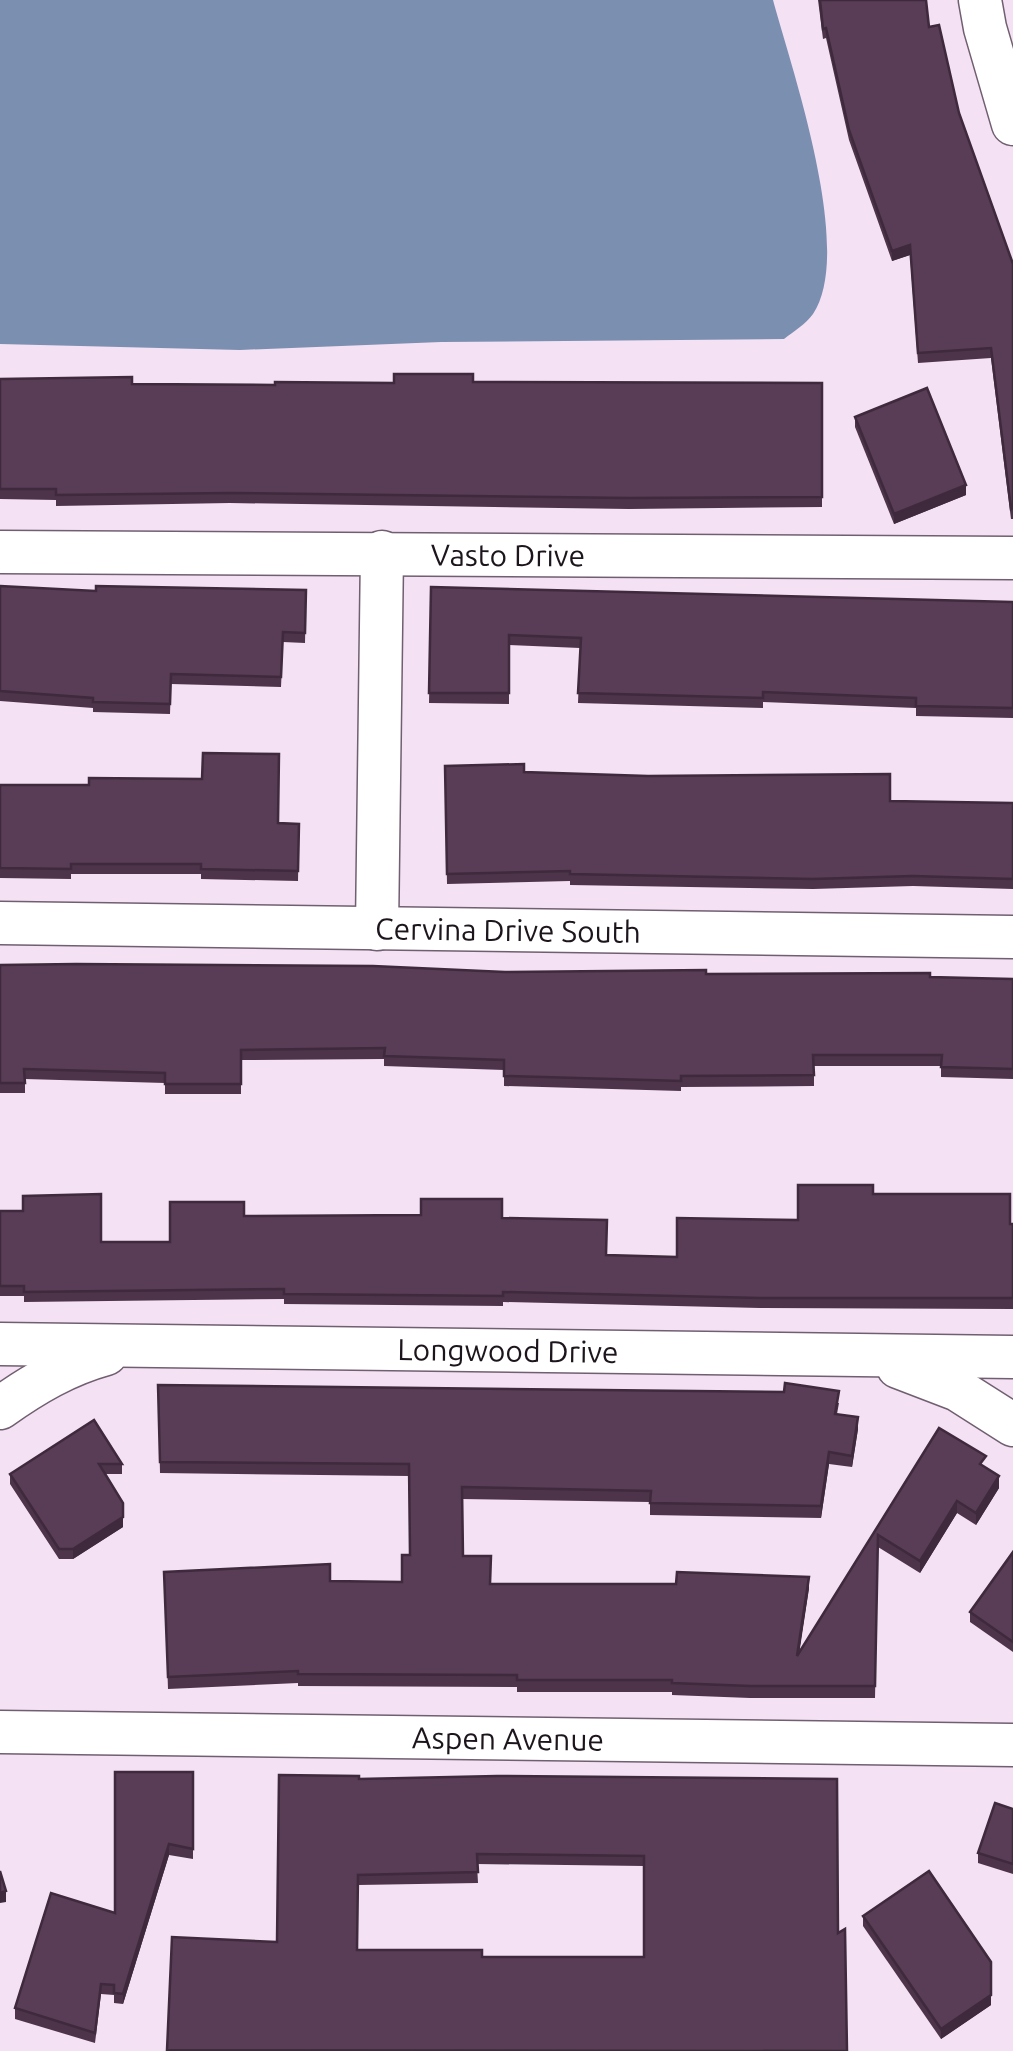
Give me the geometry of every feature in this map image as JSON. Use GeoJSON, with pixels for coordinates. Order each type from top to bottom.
{"type":"FeatureCollection","features":[{"type":"Feature","properties":{"kind":"street"},"geometry":{"type":"LineString","coordinates":[[980,0],[1013,124]]}},
{"type":"Feature","properties":{"kind":"street","name":"Vasto Drive"},"geometry":{"type":"LineString","coordinates":[[0,552],[1013,558]]}},
{"type":"Feature","properties":{"kind":"street"},"geometry":{"type":"LineString","coordinates":[[376,929],[382,552]]}},
{"type":"Feature","properties":{"kind":"street","name":"Cervina Drive South"},"geometry":{"type":"LineString","coordinates":[[0,924],[1013,937]]}},
{"type":"Feature","properties":{"kind":"street","name":"Longwood Drive"},"geometry":{"type":"LineString","coordinates":[[0,1344],[1013,1358]]}},
{"type":"Feature","properties":{"kind":"street"},"geometry":{"type":"LineString","coordinates":[[0,1408],[37,1382],[82,1360],[140,1344]]}},
{"type":"Feature","properties":{"kind":"street"},"geometry":{"type":"LineString","coordinates":[[864,1357],[919,1373],[958,1390],[1013,1424]]}},
{"type":"Feature","properties":{"kind":"street","name":"Aspen Avenue"},"geometry":{"type":"LineString","coordinates":[[0,1732],[1013,1744]]}},
{"type":"Feature","properties":{"kind":"water"},"geometry":{"type":"Polygon","coordinates":[[[0,0],[773,0],[816,160],[827,248],[824,285],[813,314],[784,339],[441,342],[240,350],[0,344],[0,0]]]}},
{"type":"Feature","properties":{"kind":"building"},"geometry":{"type":"Polygon","coordinates":[[[820,0],[926,0],[929,27],[939,25],[959,113],[1013,264],[1011,509],[991,348],[918,353],[910,245],[892,251],[849,130],[826,28],[823,29],[820,0]]]}},
{"type":"Feature","properties":{"kind":"building"},"geometry":{"type":"Polygon","coordinates":[[[394,374],[473,374],[473,382],[822,383],[822,497],[56,495],[56,489],[0,489],[0,379],[132,377],[132,384],[275,385],[394,383],[394,374]]]}},
{"type":"Feature","properties":{"kind":"building"},"geometry":{"type":"Polygon","coordinates":[[[927,388],[966,485],[894,514],[855,417],[927,388]]]}},
{"type":"Feature","properties":{"kind":"building"},"geometry":{"type":"Polygon","coordinates":[[[0,586],[96,591],[96,586],[306,590],[305,633],[283,632],[281,677],[171,674],[170,704],[93,702],[93,698],[0,691],[0,586]]]}},
{"type":"Feature","properties":{"kind":"building"},"geometry":{"type":"Polygon","coordinates":[[[431,587],[1013,602],[1013,708],[916,706],[916,698],[763,692],[763,698],[578,693],[581,638],[509,635],[509,693],[429,693],[431,587]]]}},
{"type":"Feature","properties":{"kind":"building"},"geometry":{"type":"Polygon","coordinates":[[[203,753],[279,754],[278,823],[299,824],[298,871],[201,869],[201,864],[0,868],[0,785],[89,785],[89,778],[202,779],[203,753]]]}},
{"type":"Feature","properties":{"kind":"building"},"geometry":{"type":"Polygon","coordinates":[[[524,764],[524,772],[648,776],[890,774],[890,801],[1013,803],[1013,879],[813,879],[570,871],[447,874],[445,766],[524,764]]]}},
{"type":"Feature","properties":{"kind":"building"},"geometry":{"type":"Polygon","coordinates":[[[0,965],[373,966],[505,972],[930,973],[930,977],[1013,979],[1013,1069],[941,1067],[942,1055],[813,1055],[814,1075],[681,1076],[681,1081],[504,1076],[504,1060],[384,1056],[385,1048],[241,1050],[241,1084],[165,1084],[165,1073],[24,1069],[25,1083],[0,1083],[0,965]]]}},
{"type":"Feature","properties":{"kind":"building"},"geometry":{"type":"Polygon","coordinates":[[[798,1185],[873,1185],[873,1194],[1010,1194],[1013,1298],[503,1292],[503,1296],[284,1294],[284,1289],[24,1292],[24,1286],[0,1286],[0,1211],[23,1211],[23,1196],[101,1194],[101,1242],[170,1242],[170,1202],[244,1202],[244,1216],[421,1215],[421,1199],[502,1199],[502,1218],[607,1220],[606,1255],[677,1257],[677,1218],[798,1220],[798,1185]]]}},
{"type":"Feature","properties":{"kind":"building"},"geometry":{"type":"Polygon","coordinates":[[[785,1383],[839,1391],[835,1414],[858,1417],[852,1456],[829,1452],[821,1506],[650,1503],[651,1491],[462,1487],[463,1556],[491,1556],[490,1584],[676,1584],[677,1572],[809,1577],[797,1656],[939,1428],[986,1456],[980,1464],[999,1476],[976,1513],[957,1501],[920,1561],[878,1535],[875,1686],[517,1680],[517,1675],[298,1671],[168,1677],[164,1572],[330,1564],[330,1581],[402,1582],[402,1555],[410,1555],[409,1464],[160,1462],[158,1385],[784,1392],[785,1383]]]}},
{"type":"Feature","properties":{"kind":"building"},"geometry":{"type":"Polygon","coordinates":[[[94,1420],[122,1464],[99,1464],[123,1503],[123,1517],[73,1549],[59,1549],[10,1474],[94,1420]]]}},
{"type":"Feature","properties":{"kind":"building"},"geometry":{"type":"Polygon","coordinates":[[[1013,1552],[1013,1642],[970,1612],[1013,1552]]]}},
{"type":"Feature","properties":{"kind":"building"},"geometry":{"type":"Polygon","coordinates":[[[115,1772],[193,1772],[193,1849],[169,1844],[123,1994],[114,1993],[114,1985],[101,1984],[95,2033],[15,2008],[51,1893],[115,1913],[115,1772]]]}},
{"type":"Feature","properties":{"kind":"building"},"geometry":{"type":"Polygon","coordinates":[[[279,1775],[359,1779],[837,1779],[838,1933],[845,1929],[847,2051],[167,2050],[172,1937],[277,1942],[279,1775]],[[477,1854],[478,1872],[358,1875],[357,1950],[482,1950],[482,1957],[644,1957],[644,1856],[477,1854]]]}},
{"type":"Feature","properties":{"kind":"building"},"geometry":{"type":"Polygon","coordinates":[[[995,1803],[1013,1809],[1013,1864],[978,1853],[995,1803]]]}},
{"type":"Feature","properties":{"kind":"building"},"geometry":{"type":"Polygon","coordinates":[[[0,1871],[6,1891],[0,1893],[0,1871]]]}},
{"type":"Feature","properties":{"kind":"building"},"geometry":{"type":"Polygon","coordinates":[[[929,1871],[991,1962],[991,1995],[941,2029],[863,1916],[929,1871]]]}}]}
